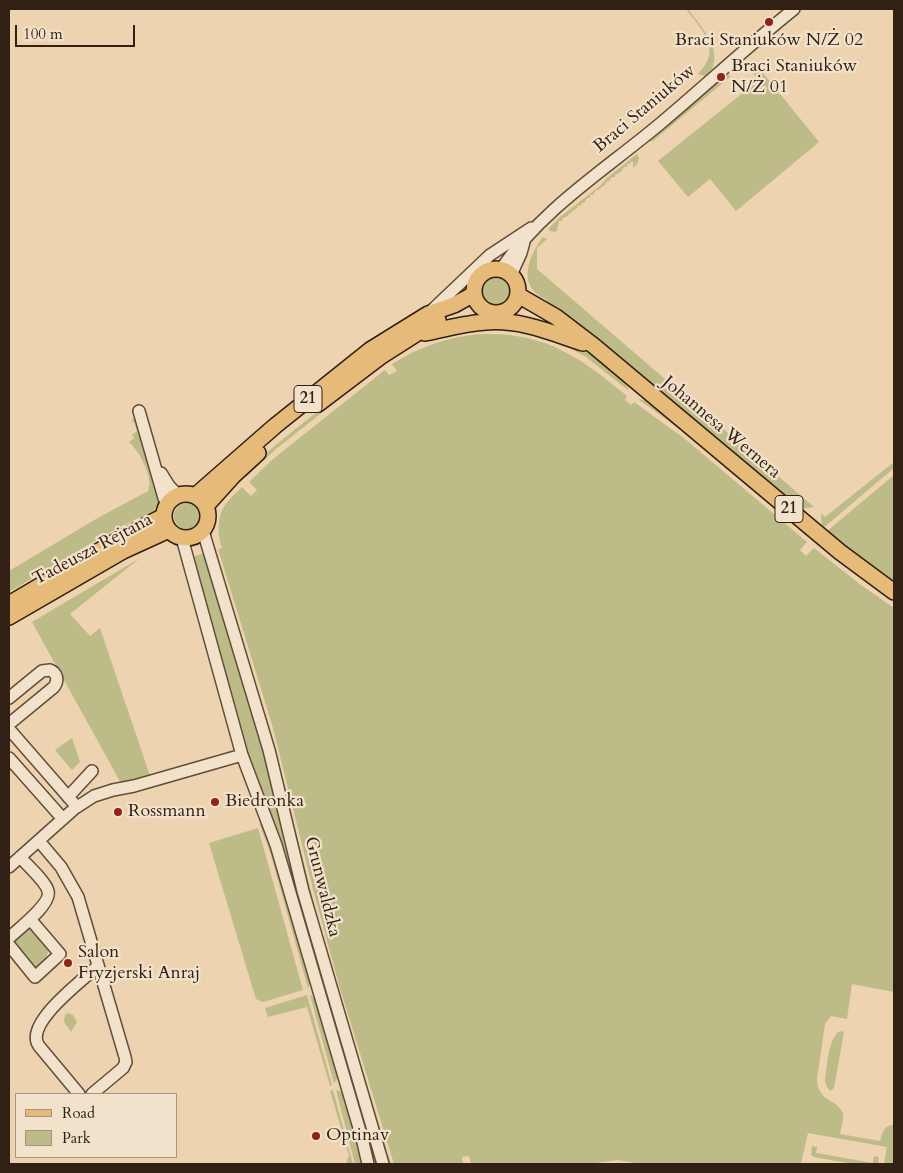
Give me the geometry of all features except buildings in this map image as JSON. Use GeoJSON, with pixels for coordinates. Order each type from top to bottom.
{"type":"FeatureCollection","features":[{"type":"Feature","properties":{"kind":"main road"},"geometry":{"type":"LineString","coordinates":[[487,270],[506,272],[517,284],[515,300],[500,313],[493,313],[481,308],[475,298],[476,280],[487,270]]}},
{"type":"Feature","properties":{"kind":"main road","name":"21"},"geometry":{"type":"LineString","coordinates":[[201,501],[269,431],[362,356],[428,314],[475,298]]}},
{"type":"Feature","properties":{"kind":"main road","name":"21"},"geometry":{"type":"LineString","coordinates":[[201,501],[265,447],[380,356],[475,298]]}},
{"type":"Feature","properties":{"kind":"main road","name":"Johannesa Wernera"},"geometry":{"type":"LineString","coordinates":[[515,300],[556,317],[594,346],[840,552],[894,592]]}},
{"type":"Feature","properties":{"kind":"main road","name":"21"},"geometry":{"type":"LineString","coordinates":[[415,335],[488,321],[543,329],[594,346]]}},
{"type":"Feature","properties":{"kind":"main road"},"geometry":{"type":"LineString","coordinates":[[184,494],[201,501],[208,519],[203,531],[197,536],[190,538],[177,536],[170,512],[184,494]]}},
{"type":"Feature","properties":{"kind":"main road","name":"Tadeusza Rejtana"},"geometry":{"type":"LineString","coordinates":[[9,604],[116,541],[170,512]]}},
{"type":"Feature","properties":{"kind":"main road","name":"Tadeusza Rejtana"},"geometry":{"type":"LineString","coordinates":[[9,618],[114,556],[170,512]]}},
{"type":"Feature","properties":{"kind":"street","name":"Braci Staniuków"},"geometry":{"type":"LineString","coordinates":[[506,272],[522,253],[524,242],[539,223],[569,195],[661,123],[747,47],[794,9]]}},
{"type":"Feature","properties":{"kind":"street"},"geometry":{"type":"LineString","coordinates":[[428,314],[490,256],[539,223]]}},
{"type":"Feature","properties":{"kind":"street"},"geometry":{"type":"LineString","coordinates":[[139,411],[152,456],[169,486],[170,512]]}},
{"type":"Feature","properties":{"kind":"street","name":"Grunwaldzka"},"geometry":{"type":"LineString","coordinates":[[203,531],[269,750],[303,891],[382,1164]]}},
{"type":"Feature","properties":{"kind":"street","name":"Grunwaldzka"},"geometry":{"type":"LineString","coordinates":[[182,538],[242,755],[276,845],[357,1120],[368,1164]]}},
{"type":"Feature","properties":{"kind":"street"},"geometry":{"type":"LineString","coordinates":[[9,698],[42,671],[50,670],[57,676],[54,687],[9,724]]}},
{"type":"Feature","properties":{"kind":"street"},"geometry":{"type":"LineString","coordinates":[[9,729],[68,796],[70,813]]}},
{"type":"Feature","properties":{"kind":"street"},"geometry":{"type":"LineString","coordinates":[[9,868],[88,799],[103,792],[134,786],[242,755]]}},
{"type":"Feature","properties":{"kind":"street"},"geometry":{"type":"LineString","coordinates":[[9,758],[70,813]]}},
{"type":"Feature","properties":{"kind":"street"},"geometry":{"type":"LineString","coordinates":[[68,796],[92,771]]}},
{"type":"Feature","properties":{"kind":"street"},"geometry":{"type":"LineString","coordinates":[[39,841],[61,867],[74,888],[126,1062],[123,1068],[93,1093]]}},
{"type":"Feature","properties":{"kind":"street"},"geometry":{"type":"LineString","coordinates":[[9,938],[48,899],[46,887],[20,857]]}},
{"type":"Feature","properties":{"kind":"street"},"geometry":{"type":"LineString","coordinates":[[9,945],[35,977],[60,954],[30,919]]}},
{"type":"Feature","properties":{"kind":"street"},"geometry":{"type":"LineString","coordinates":[[78,1093],[39,1046],[36,1034],[47,1013],[98,966]]}},
{"type":"Feature","properties":{"kind":"green space"},"geometry":{"type":"Polygon","coordinates":[[[686,9],[688,9],[705,33],[713,50],[712,68],[707,77],[698,74],[709,56],[708,40],[686,9]]]}},
{"type":"Feature","properties":{"kind":"green space"},"geometry":{"type":"Polygon","coordinates":[[[747,66],[763,73],[819,142],[736,211],[710,179],[688,197],[658,161],[759,80],[747,66]]]}},
{"type":"Feature","properties":{"kind":"green space"},"geometry":{"type":"Polygon","coordinates":[[[728,74],[730,77],[653,141],[642,144],[714,82],[716,83],[728,74]]]}},
{"type":"Feature","properties":{"kind":"green space"},"geometry":{"type":"Polygon","coordinates":[[[637,154],[639,159],[633,168],[633,162],[631,161],[630,164],[627,164],[627,167],[624,167],[621,172],[612,177],[599,190],[596,190],[593,195],[590,195],[590,198],[587,198],[584,203],[581,203],[581,206],[578,205],[568,216],[559,221],[557,231],[550,231],[549,228],[560,217],[637,154]]]}},
{"type":"Feature","properties":{"kind":"green space"},"geometry":{"type":"Polygon","coordinates":[[[543,237],[547,239],[537,248],[537,269],[814,507],[799,509],[544,307],[547,300],[531,288],[528,281],[531,257],[543,237]]]}},
{"type":"Feature","properties":{"kind":"green space"},"geometry":{"type":"Polygon","coordinates":[[[496,276],[506,281],[511,291],[506,301],[496,306],[486,301],[481,291],[486,281],[496,276]]]}},
{"type":"Feature","properties":{"kind":"green space"},"geometry":{"type":"Polygon","coordinates":[[[480,334],[503,334],[524,337],[560,349],[577,358],[627,396],[625,400],[631,405],[634,402],[685,439],[807,542],[800,550],[806,556],[814,548],[894,608],[894,992],[852,984],[847,1019],[831,1016],[825,1024],[817,1078],[818,1086],[824,1096],[841,1109],[843,1121],[840,1134],[880,1141],[886,1128],[894,1125],[894,1164],[884,1164],[887,1147],[808,1133],[801,1163],[805,1164],[641,1164],[618,1160],[588,1164],[471,1164],[469,1156],[462,1157],[463,1164],[394,1164],[339,985],[273,728],[218,549],[222,548],[219,520],[225,505],[242,487],[251,496],[257,490],[249,482],[273,459],[385,370],[389,375],[397,371],[392,364],[434,344],[480,334]]]}},
{"type":"Feature","properties":{"kind":"green space"},"geometry":{"type":"Polygon","coordinates":[[[563,344],[587,352],[616,374],[629,391],[586,357],[563,344]]]}},
{"type":"Feature","properties":{"kind":"green space"},"geometry":{"type":"Polygon","coordinates":[[[374,366],[381,366],[276,449],[246,477],[246,473],[272,448],[374,366]]]}},
{"type":"Feature","properties":{"kind":"green space"},"geometry":{"type":"Polygon","coordinates":[[[638,399],[645,400],[683,427],[808,534],[808,537],[685,433],[638,399]]]}},
{"type":"Feature","properties":{"kind":"green space"},"geometry":{"type":"Polygon","coordinates":[[[134,418],[162,504],[160,511],[143,522],[140,517],[105,535],[9,592],[9,571],[96,519],[148,491],[149,479],[147,472],[137,451],[129,442],[134,438],[132,435],[137,431],[134,422],[131,421],[134,418]]]}},
{"type":"Feature","properties":{"kind":"green space"},"geometry":{"type":"Polygon","coordinates":[[[894,462],[894,468],[822,529],[821,513],[825,517],[894,462]]]}},
{"type":"Feature","properties":{"kind":"green space"},"geometry":{"type":"Polygon","coordinates":[[[894,475],[894,587],[826,532],[894,475]]]}},
{"type":"Feature","properties":{"kind":"green space"},"geometry":{"type":"Polygon","coordinates":[[[187,503],[196,507],[200,516],[196,525],[187,529],[178,525],[174,516],[178,507],[187,503]]]}},
{"type":"Feature","properties":{"kind":"green space"},"geometry":{"type":"Polygon","coordinates":[[[137,521],[139,524],[9,598],[9,594],[100,540],[137,521]]]}},
{"type":"Feature","properties":{"kind":"green space"},"geometry":{"type":"Polygon","coordinates":[[[215,550],[275,748],[321,932],[391,1164],[387,1164],[324,950],[215,550]]]}},
{"type":"Feature","properties":{"kind":"green space"},"geometry":{"type":"Polygon","coordinates":[[[205,553],[255,716],[378,1164],[372,1164],[254,776],[192,557],[205,553]]]}},
{"type":"Feature","properties":{"kind":"green space"},"geometry":{"type":"Polygon","coordinates":[[[140,558],[70,614],[90,636],[100,628],[151,779],[122,785],[32,622],[140,558]]]}},
{"type":"Feature","properties":{"kind":"green space"},"geometry":{"type":"Polygon","coordinates":[[[72,738],[80,762],[72,770],[55,750],[72,738]]]}},
{"type":"Feature","properties":{"kind":"green space"},"geometry":{"type":"Polygon","coordinates":[[[259,823],[263,825],[270,845],[311,982],[308,988],[270,852],[259,823]]]}},
{"type":"Feature","properties":{"kind":"green space"},"geometry":{"type":"Polygon","coordinates":[[[258,828],[303,990],[263,1002],[256,999],[209,843],[258,828]]]}},
{"type":"Feature","properties":{"kind":"green space"},"geometry":{"type":"Polygon","coordinates":[[[28,923],[50,949],[39,969],[31,969],[11,940],[28,923]]]}},
{"type":"Feature","properties":{"kind":"green space"},"geometry":{"type":"Polygon","coordinates":[[[307,995],[332,1085],[330,1086],[307,1007],[268,1017],[265,1008],[307,995]]]}},
{"type":"Feature","properties":{"kind":"green space"},"geometry":{"type":"Polygon","coordinates":[[[310,995],[316,999],[339,1077],[334,1083],[310,995]]]}},
{"type":"Feature","properties":{"kind":"green space"},"geometry":{"type":"Polygon","coordinates":[[[68,1013],[73,1015],[77,1022],[71,1032],[64,1022],[65,1015],[68,1013]]]}},
{"type":"Feature","properties":{"kind":"green space"},"geometry":{"type":"Polygon","coordinates":[[[840,1031],[844,1032],[834,1088],[830,1091],[825,1080],[827,1061],[833,1040],[840,1031]]]}},
{"type":"Feature","properties":{"kind":"green space"},"geometry":{"type":"Polygon","coordinates":[[[333,1090],[353,1164],[346,1164],[349,1155],[330,1091],[333,1090]]]}},
{"type":"Feature","properties":{"kind":"green space"},"geometry":{"type":"Polygon","coordinates":[[[336,1090],[344,1093],[363,1164],[355,1164],[336,1090]]]}},
{"type":"Feature","properties":{"kind":"green space"},"geometry":{"type":"Polygon","coordinates":[[[812,1146],[817,1147],[816,1153],[873,1163],[874,1156],[879,1157],[878,1164],[853,1164],[814,1157],[811,1155],[812,1146]]]}},
{"type":"Feature","properties":{"kind":"place","name":"Braci Staniuków N/Ż 02"},"geometry":{"type":"Point","coordinates":[769,22]}},
{"type":"Feature","properties":{"kind":"place","name":"Braci Staniuków N/Ż 01"},"geometry":{"type":"Point","coordinates":[721,77]}},
{"type":"Feature","properties":{"kind":"place","name":"Biedronka"},"geometry":{"type":"Point","coordinates":[215,802]}},
{"type":"Feature","properties":{"kind":"place","name":"Rossmann"},"geometry":{"type":"Point","coordinates":[118,812]}},
{"type":"Feature","properties":{"kind":"place","name":"Salon Fryzjerski Anraj"},"geometry":{"type":"Point","coordinates":[68,963]}},
{"type":"Feature","properties":{"kind":"place","name":"Optinav"},"geometry":{"type":"Point","coordinates":[316,1136]}}]}
